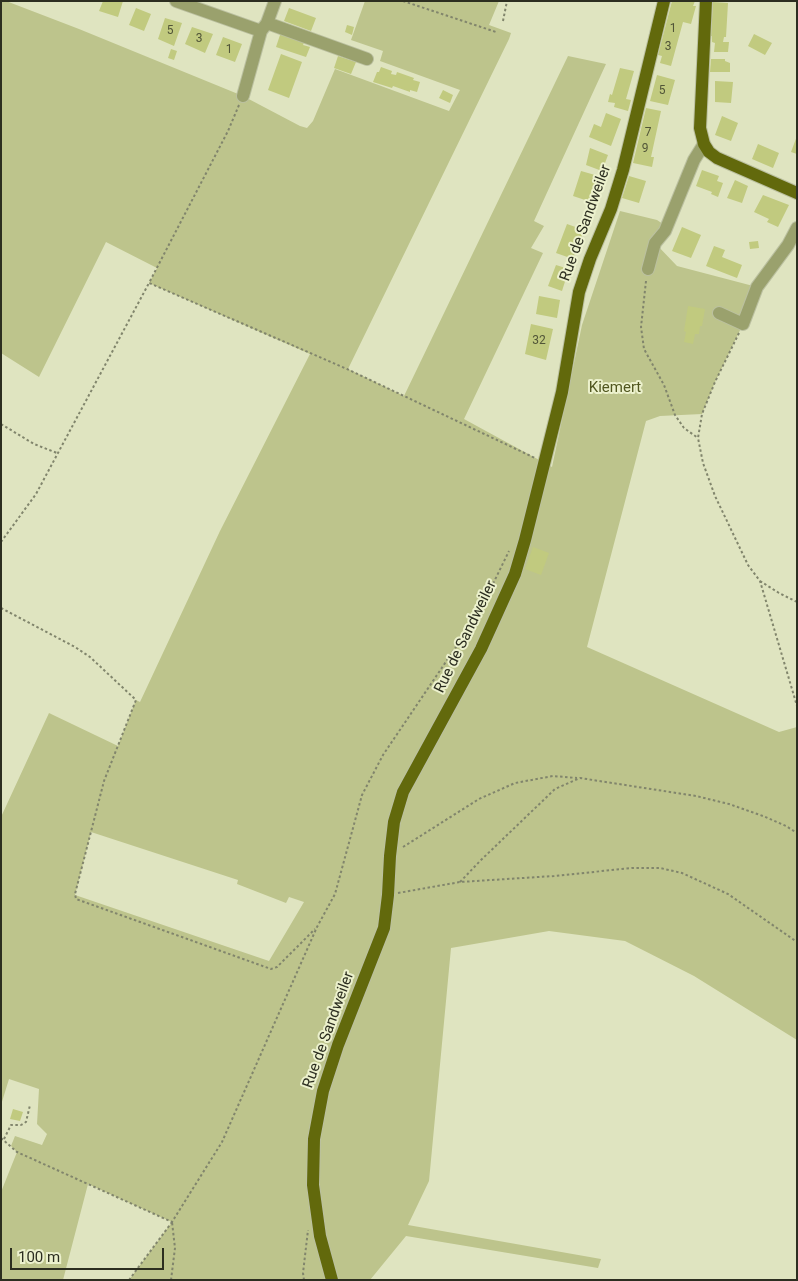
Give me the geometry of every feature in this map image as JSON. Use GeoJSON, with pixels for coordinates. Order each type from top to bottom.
{"type":"FeatureCollection","features":[{"type":"Feature","properties":{"kind":"main road","name":"Rue de Sandweiler"},"geometry":{"type":"LineString","coordinates":[[332,1280],[320,1236],[313,1185],[314,1139],[323,1091],[338,1045],[384,928],[394,822],[403,792],[481,649],[514,574],[525,540],[562,392],[579,292],[611,208],[623,170],[664,1]]}},
{"type":"Feature","properties":{"kind":"main road"},"geometry":{"type":"LineString","coordinates":[[706,1],[700,128],[704,144],[716,158],[797,193]]}},
{"type":"Feature","properties":{"kind":"street"},"geometry":{"type":"LineString","coordinates":[[176,1],[367,59]]}},
{"type":"Feature","properties":{"kind":"street"},"geometry":{"type":"LineString","coordinates":[[243,96],[264,27],[275,1]]}},
{"type":"Feature","properties":{"kind":"street"},"geometry":{"type":"LineString","coordinates":[[648,269],[655,243],[665,231],[694,160],[704,144]]}},
{"type":"Feature","properties":{"kind":"street"},"geometry":{"type":"LineString","coordinates":[[719,314],[743,324],[757,287],[788,245],[797,228]]}},
{"type":"Feature","properties":{"kind":"path"},"geometry":{"type":"LineString","coordinates":[[403,1],[496,32]]}},
{"type":"Feature","properties":{"kind":"path"},"geometry":{"type":"LineString","coordinates":[[503,20],[507,1]]}},
{"type":"Feature","properties":{"kind":"path"},"geometry":{"type":"LineString","coordinates":[[1,542],[36,494],[58,454],[228,131],[243,96]]}},
{"type":"Feature","properties":{"kind":"path"},"geometry":{"type":"LineString","coordinates":[[648,269],[641,327],[644,349],[664,385],[675,415],[684,428],[698,438]]}},
{"type":"Feature","properties":{"kind":"path"},"geometry":{"type":"LineString","coordinates":[[149,283],[347,370],[545,462]]}},
{"type":"Feature","properties":{"kind":"path"},"geometry":{"type":"LineString","coordinates":[[743,324],[702,414],[698,438],[703,464],[715,496],[748,565],[760,581],[778,593],[797,602]]}},
{"type":"Feature","properties":{"kind":"path"},"geometry":{"type":"LineString","coordinates":[[1,424],[34,444],[58,454]]}},
{"type":"Feature","properties":{"kind":"path"},"geometry":{"type":"LineString","coordinates":[[128,1280],[172,1222],[222,1142],[317,928],[336,894],[362,795],[383,755],[464,635],[488,594],[510,549],[525,540]]}},
{"type":"Feature","properties":{"kind":"path"},"geometry":{"type":"LineString","coordinates":[[760,581],[797,706]]}},
{"type":"Feature","properties":{"kind":"path"},"geometry":{"type":"LineString","coordinates":[[1,608],[75,647],[90,657],[136,700],[104,781],[75,894],[76,899],[271,969],[278,967],[317,928]]}},
{"type":"Feature","properties":{"kind":"path"},"geometry":{"type":"LineString","coordinates":[[390,856],[479,799],[515,783],[553,776],[580,778],[696,796],[729,804],[763,816],[797,833]]}},
{"type":"Feature","properties":{"kind":"path"},"geometry":{"type":"LineString","coordinates":[[460,882],[555,789],[580,778]]}},
{"type":"Feature","properties":{"kind":"path"},"geometry":{"type":"LineString","coordinates":[[388,895],[460,882],[554,876],[632,868],[660,868],[682,873],[728,894],[797,942]]}},
{"type":"Feature","properties":{"kind":"path"},"geometry":{"type":"LineString","coordinates":[[30,1105],[26,1122],[20,1125],[11,1125],[2,1139],[17,1152],[172,1222]]}},
{"type":"Feature","properties":{"kind":"path"},"geometry":{"type":"LineString","coordinates":[[304,1280],[306,1234],[316,1210]]}},
{"type":"Feature","properties":{"kind":"path"},"geometry":{"type":"LineString","coordinates":[[171,1280],[175,1248],[172,1222]]}},
{"type":"Feature","properties":{"kind":"green space","name":"Kiemert"},"geometry":{"type":"Polygon","coordinates":[[[1,1],[6,1],[79,29],[243,96],[307,128],[313,121],[335,69],[449,111],[460,90],[380,61],[383,51],[351,40],[365,1],[499,1],[489,25],[511,33],[509,39],[348,369],[404,396],[568,56],[606,64],[534,221],[544,226],[531,248],[543,253],[464,419],[552,467],[582,325],[620,211],[657,220],[666,226],[655,243],[677,266],[757,287],[743,324],[702,414],[660,416],[646,421],[587,647],[779,732],[797,727],[797,1040],[694,976],[625,941],[549,931],[451,948],[429,1181],[408,1225],[601,1259],[598,1268],[406,1236],[370,1280],[129,1280],[172,1222],[88,1184],[63,1280],[1,1280],[1,1192],[17,1152],[11,1146],[15,1136],[42,1145],[47,1134],[37,1124],[39,1089],[9,1079],[1,1105],[1,817],[49,713],[118,746],[136,700],[140,702],[220,531],[310,354],[149,283],[157,268],[106,242],[39,377],[1,353],[1,1]],[[91,832],[75,895],[269,961],[304,902],[289,897],[286,903],[237,884],[238,880],[91,832]]]}},
{"type":"Feature","properties":{"kind":"building"},"geometry":{"type":"Polygon","coordinates":[[[103,1],[123,1],[118,17],[99,11],[103,1]]]}},
{"type":"Feature","properties":{"kind":"building"},"geometry":{"type":"Polygon","coordinates":[[[672,1],[695,1],[693,6],[696,6],[691,24],[683,22],[671,66],[660,63],[662,56],[658,55],[672,1]]]}},
{"type":"Feature","properties":{"kind":"building"},"geometry":{"type":"Polygon","coordinates":[[[713,2],[728,3],[726,37],[724,37],[723,42],[729,42],[728,52],[714,52],[715,43],[712,42],[711,36],[713,2]]]}},
{"type":"Feature","properties":{"kind":"building"},"geometry":{"type":"Polygon","coordinates":[[[136,8],[151,14],[144,31],[129,25],[136,8]]]}},
{"type":"Feature","properties":{"kind":"building"},"geometry":{"type":"Polygon","coordinates":[[[289,8],[316,18],[311,31],[284,21],[289,8]]]}},
{"type":"Feature","properties":{"kind":"building"},"geometry":{"type":"Polygon","coordinates":[[[165,18],[182,23],[174,46],[158,39],[165,18]]]}},
{"type":"Feature","properties":{"kind":"building"},"geometry":{"type":"Polygon","coordinates":[[[347,25],[354,27],[352,35],[345,32],[347,25]]]}},
{"type":"Feature","properties":{"kind":"building"},"geometry":{"type":"Polygon","coordinates":[[[192,27],[213,34],[205,53],[185,44],[192,27]]]}},
{"type":"Feature","properties":{"kind":"building"},"geometry":{"type":"Polygon","coordinates":[[[281,32],[305,40],[303,45],[310,47],[306,57],[276,47],[281,32]]]}},
{"type":"Feature","properties":{"kind":"building"},"geometry":{"type":"Polygon","coordinates":[[[754,34],[772,43],[765,55],[748,46],[754,34]]]}},
{"type":"Feature","properties":{"kind":"building"},"geometry":{"type":"Polygon","coordinates":[[[223,37],[242,44],[235,62],[216,55],[223,37]]]}},
{"type":"Feature","properties":{"kind":"building"},"geometry":{"type":"Polygon","coordinates":[[[171,49],[177,51],[174,60],[168,58],[171,49]]]}},
{"type":"Feature","properties":{"kind":"building"},"geometry":{"type":"Polygon","coordinates":[[[281,54],[302,62],[289,98],[268,90],[281,54]]]}},
{"type":"Feature","properties":{"kind":"building"},"geometry":{"type":"Polygon","coordinates":[[[338,56],[356,62],[351,74],[334,68],[338,56]]]}},
{"type":"Feature","properties":{"kind":"building"},"geometry":{"type":"Polygon","coordinates":[[[711,59],[725,59],[725,61],[730,63],[730,72],[710,72],[711,59]]]}},
{"type":"Feature","properties":{"kind":"building"},"geometry":{"type":"Polygon","coordinates":[[[381,67],[392,71],[391,74],[396,75],[397,72],[420,82],[417,92],[410,90],[410,92],[393,86],[392,88],[373,82],[381,67]]]}},
{"type":"Feature","properties":{"kind":"building"},"geometry":{"type":"Polygon","coordinates":[[[620,68],[634,71],[626,99],[631,100],[628,111],[614,107],[615,103],[608,102],[620,68]]]}},
{"type":"Feature","properties":{"kind":"building"},"geometry":{"type":"Polygon","coordinates":[[[657,75],[675,80],[668,105],[650,101],[657,75]]]}},
{"type":"Feature","properties":{"kind":"building"},"geometry":{"type":"Polygon","coordinates":[[[715,81],[733,82],[731,103],[715,102],[715,81]]]}},
{"type":"Feature","properties":{"kind":"building"},"geometry":{"type":"Polygon","coordinates":[[[443,90],[453,95],[450,103],[439,98],[443,90]]]}},
{"type":"Feature","properties":{"kind":"building"},"geometry":{"type":"Polygon","coordinates":[[[646,108],[661,111],[651,157],[654,157],[652,167],[633,163],[646,108]]]}},
{"type":"Feature","properties":{"kind":"building"},"geometry":{"type":"Polygon","coordinates":[[[606,113],[621,119],[611,146],[589,137],[594,124],[601,127],[606,113]]]}},
{"type":"Feature","properties":{"kind":"building"},"geometry":{"type":"Polygon","coordinates":[[[722,116],[738,123],[731,141],[715,135],[722,116]]]}},
{"type":"Feature","properties":{"kind":"building"},"geometry":{"type":"Polygon","coordinates":[[[797,136],[797,154],[791,152],[797,136]]]}},
{"type":"Feature","properties":{"kind":"building"},"geometry":{"type":"Polygon","coordinates":[[[758,144],[779,153],[773,168],[752,159],[758,144]]]}},
{"type":"Feature","properties":{"kind":"building"},"geometry":{"type":"Polygon","coordinates":[[[590,148],[608,155],[602,171],[586,165],[590,148]]]}},
{"type":"Feature","properties":{"kind":"building"},"geometry":{"type":"Polygon","coordinates":[[[702,170],[719,176],[717,181],[723,183],[718,197],[711,194],[712,192],[696,186],[702,170]]]}},
{"type":"Feature","properties":{"kind":"building"},"geometry":{"type":"Polygon","coordinates":[[[581,171],[602,177],[594,203],[573,196],[581,171]]]}},
{"type":"Feature","properties":{"kind":"building"},"geometry":{"type":"Polygon","coordinates":[[[629,176],[646,181],[639,203],[622,198],[629,176]]]}},
{"type":"Feature","properties":{"kind":"building"},"geometry":{"type":"Polygon","coordinates":[[[735,180],[748,186],[742,203],[727,198],[735,180]]]}},
{"type":"Feature","properties":{"kind":"building"},"geometry":{"type":"Polygon","coordinates":[[[763,195],[789,205],[778,227],[767,222],[769,219],[754,212],[763,195]]]}},
{"type":"Feature","properties":{"kind":"building"},"geometry":{"type":"Polygon","coordinates":[[[567,224],[584,230],[573,259],[556,253],[567,224]]]}},
{"type":"Feature","properties":{"kind":"building"},"geometry":{"type":"Polygon","coordinates":[[[682,227],[701,235],[691,258],[672,251],[682,227]]]}},
{"type":"Feature","properties":{"kind":"building"},"geometry":{"type":"Polygon","coordinates":[[[758,241],[759,248],[750,249],[749,242],[758,241]]]}},
{"type":"Feature","properties":{"kind":"building"},"geometry":{"type":"Polygon","coordinates":[[[714,246],[725,250],[722,257],[742,265],[737,278],[706,266],[714,246]]]}},
{"type":"Feature","properties":{"kind":"building"},"geometry":{"type":"Polygon","coordinates":[[[556,265],[569,269],[562,291],[548,286],[556,265]]]}},
{"type":"Feature","properties":{"kind":"building"},"geometry":{"type":"Polygon","coordinates":[[[539,296],[560,300],[557,318],[536,314],[539,296]]]}},
{"type":"Feature","properties":{"kind":"building"},"geometry":{"type":"Polygon","coordinates":[[[688,306],[705,309],[702,326],[700,326],[699,334],[695,334],[693,344],[684,342],[688,306]]]}},
{"type":"Feature","properties":{"kind":"building"},"geometry":{"type":"Polygon","coordinates":[[[531,324],[553,329],[546,360],[525,354],[531,324]]]}},
{"type":"Feature","properties":{"kind":"building"},"geometry":{"type":"Polygon","coordinates":[[[533,547],[549,553],[541,575],[525,569],[533,547]]]}},
{"type":"Feature","properties":{"kind":"building"},"geometry":{"type":"Polygon","coordinates":[[[13,1109],[23,1112],[20,1121],[10,1119],[13,1109]]]}}]}
